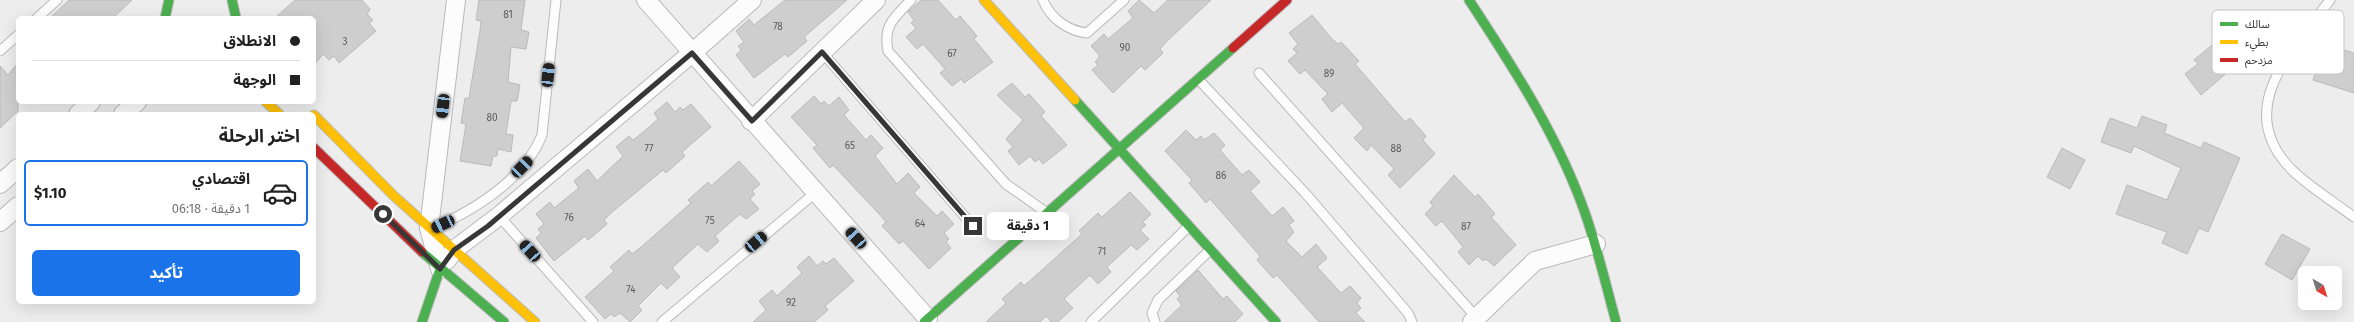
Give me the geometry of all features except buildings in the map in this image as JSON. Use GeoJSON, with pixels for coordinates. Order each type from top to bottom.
{"type":"FeatureCollection","features":[{"type":"Feature","properties":{"kind":"street"},"geometry":{"type":"LineString","coordinates":[[232,0],[236,16]]}},
{"type":"Feature","properties":{"kind":"street"},"geometry":{"type":"LineString","coordinates":[[440,269],[430,229],[456,0]]}},
{"type":"Feature","properties":{"kind":"street"},"geometry":{"type":"LineString","coordinates":[[646,0],[926,320],[1287,0]]}},
{"type":"Feature","properties":{"kind":"street"},"geometry":{"type":"LineString","coordinates":[[422,322],[440,269],[454,250],[499,216],[692,53],[752,0]]}},
{"type":"Feature","properties":{"kind":"street"},"geometry":{"type":"LineString","coordinates":[[752,121],[876,0]]}},
{"type":"Feature","properties":{"kind":"street"},"geometry":{"type":"LineString","coordinates":[[984,0],[1118,150],[1276,322]]}},
{"type":"Feature","properties":{"kind":"street"},"geometry":{"type":"LineString","coordinates":[[1469,0],[1500,46],[1538,114],[1580,200],[1596,244],[1616,322]]}},
{"type":"Feature","properties":{"kind":"street"},"geometry":{"type":"LineString","coordinates":[[165,16],[166,3]]}},
{"type":"Feature","properties":{"kind":"street"},"geometry":{"type":"LineString","coordinates":[[237,16],[244,5]]}},
{"type":"Feature","properties":{"kind":"street"},"geometry":{"type":"LineString","coordinates":[[80,112],[89,104]]}},
{"type":"Feature","properties":{"kind":"street"},"geometry":{"type":"LineString","coordinates":[[125,112],[135,104]]}},
{"type":"Feature","properties":{"kind":"street"},"geometry":{"type":"LineString","coordinates":[[268,104],[276,112]]}},
{"type":"Feature","properties":{"kind":"street"},"geometry":{"type":"LineString","coordinates":[[306,106],[312,112]]}},
{"type":"Feature","properties":{"kind":"street"},"geometry":{"type":"LineString","coordinates":[[316,116],[347,152],[430,229],[535,322]]}},
{"type":"Feature","properties":{"kind":"street"},"geometry":{"type":"LineString","coordinates":[[316,150],[440,269],[504,322]]}},
{"type":"Feature","properties":{"kind":"street"},"geometry":{"type":"LineString","coordinates":[[0,184],[16,170]]}},
{"type":"Feature","properties":{"kind":"street"},"geometry":{"type":"LineString","coordinates":[[0,222],[16,208]]}},
{"type":"Feature","properties":{"kind":"street"},"geometry":{"type":"LineString","coordinates":[[1474,320],[1535,261],[1596,244]]}},
{"type":"Feature","properties":{"kind":"lane"},"geometry":{"type":"LineString","coordinates":[[39,16],[56,0]]}},
{"type":"Feature","properties":{"kind":"lane"},"geometry":{"type":"LineString","coordinates":[[430,229],[477,205],[513,176],[531,158],[542,134],[556,0]]}},
{"type":"Feature","properties":{"kind":"lane"},"geometry":{"type":"LineString","coordinates":[[910,0],[889,24],[885,37],[888,51],[1006,184],[1047,213]]}},
{"type":"Feature","properties":{"kind":"lane"},"geometry":{"type":"LineString","coordinates":[[1043,0],[1059,22],[1074,31],[1087,33],[1124,0]]}},
{"type":"Feature","properties":{"kind":"lane"},"geometry":{"type":"LineString","coordinates":[[2323,10],[2330,0]]}},
{"type":"Feature","properties":{"kind":"lane"},"geometry":{"type":"LineString","coordinates":[[0,51],[16,37]]}},
{"type":"Feature","properties":{"kind":"lane"},"geometry":{"type":"LineString","coordinates":[[822,52],[973,226]]}},
{"type":"Feature","properties":{"kind":"lane"},"geometry":{"type":"LineString","coordinates":[[1259,73],[1474,320]]}},
{"type":"Feature","properties":{"kind":"lane"},"geometry":{"type":"LineString","coordinates":[[2276,74],[2270,87],[2267,105],[2267,124],[2272,142],[2281,158],[2290,168],[2354,217]]}},
{"type":"Feature","properties":{"kind":"lane"},"geometry":{"type":"LineString","coordinates":[[1198,79],[1306,194],[1412,322]]}},
{"type":"Feature","properties":{"kind":"lane"},"geometry":{"type":"LineString","coordinates":[[662,322],[815,192]]}},
{"type":"Feature","properties":{"kind":"lane"},"geometry":{"type":"LineString","coordinates":[[499,216],[593,322]]}},
{"type":"Feature","properties":{"kind":"lane"},"geometry":{"type":"LineString","coordinates":[[1091,322],[1189,226]]}},
{"type":"Feature","properties":{"kind":"lane"},"geometry":{"type":"LineString","coordinates":[[1155,322],[1152,313],[1158,300],[1210,250]]}},
{"type":"Feature","properties":{"kind":"traffic: fast"},"geometry":{"type":"LineString","coordinates":[[165,16],[169,0]]}},
{"type":"Feature","properties":{"kind":"traffic: fast"},"geometry":{"type":"LineString","coordinates":[[232,0],[236,16]]}},
{"type":"Feature","properties":{"kind":"traffic: fast"},"geometry":{"type":"LineString","coordinates":[[1469,0],[1531,98],[1570,175],[1591,232],[1616,322]]}},
{"type":"Feature","properties":{"kind":"traffic: fast"},"geometry":{"type":"LineString","coordinates":[[924,322],[1233,48]]}},
{"type":"Feature","properties":{"kind":"traffic: fast"},"geometry":{"type":"LineString","coordinates":[[1075,100],[1276,322]]}},
{"type":"Feature","properties":{"kind":"traffic: fast"},"geometry":{"type":"LineString","coordinates":[[422,252],[504,322]]}},
{"type":"Feature","properties":{"kind":"traffic: fast"},"geometry":{"type":"LineString","coordinates":[[422,322],[440,269]]}},
{"type":"Feature","properties":{"kind":"traffic: slow"},"geometry":{"type":"LineString","coordinates":[[984,0],[1075,100]]}},
{"type":"Feature","properties":{"kind":"traffic: slow"},"geometry":{"type":"LineString","coordinates":[[268,104],[277,112]]}},
{"type":"Feature","properties":{"kind":"traffic: slow"},"geometry":{"type":"LineString","coordinates":[[316,117],[394,196],[535,322]]}},
{"type":"Feature","properties":{"kind":"traffic: jam"},"geometry":{"type":"LineString","coordinates":[[1233,48],[1287,0]]}},
{"type":"Feature","properties":{"kind":"traffic: jam"},"geometry":{"type":"LineString","coordinates":[[316,150],[422,252]]}},
{"type":"Feature","properties":{"kind":"route"},"geometry":{"type":"LineString","coordinates":[[383,214],[440,269],[454,250],[488,226],[692,53],[752,121],[822,52],[973,226]]}}]}
